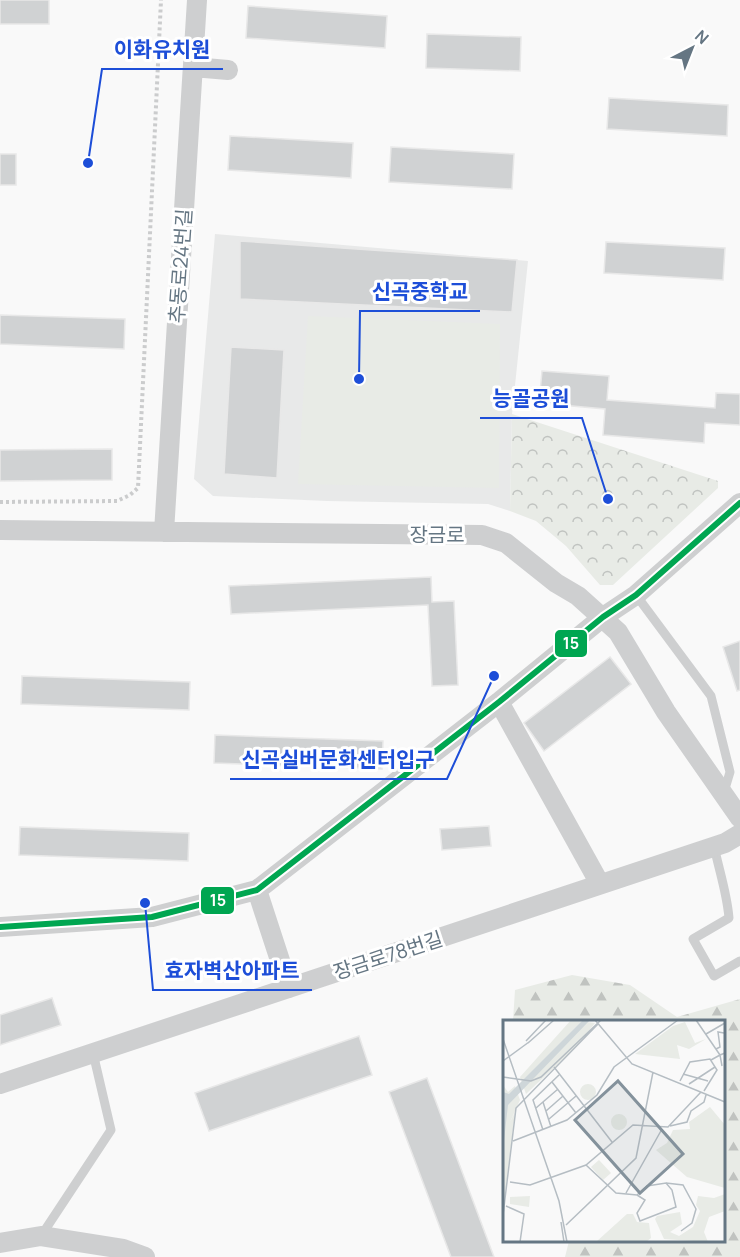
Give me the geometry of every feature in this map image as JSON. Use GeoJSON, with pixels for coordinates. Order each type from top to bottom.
{"type":"FeatureCollection","features":[{"type":"Feature","properties":{"kind":"street","name":"추동로24번길"},"geometry":{"type":"LineString","coordinates":[[164,532],[197,0]]}},
{"type":"Feature","properties":{"kind":"street"},"geometry":{"type":"LineString","coordinates":[[193,67],[228,70]]}},
{"type":"Feature","properties":{"kind":"street"},"geometry":{"type":"LineString","coordinates":[[0,927],[152,917],[257,890],[499,702],[603,617],[636,595],[740,503]]}},
{"type":"Feature","properties":{"kind":"street","name":"장금로"},"geometry":{"type":"LineString","coordinates":[[0,530],[482,534],[506,543],[603,617],[618,632],[666,712],[740,818]]}},
{"type":"Feature","properties":{"kind":"street"},"geometry":{"type":"LineString","coordinates":[[499,702],[600,884]]}},
{"type":"Feature","properties":{"kind":"street","name":"장금로78번길"},"geometry":{"type":"LineString","coordinates":[[0,1084],[714,846],[740,834]]}},
{"type":"Feature","properties":{"kind":"street"},"geometry":{"type":"LineString","coordinates":[[257,890],[289,988]]}},
{"type":"Feature","properties":{"kind":"street"},"geometry":{"type":"LineString","coordinates":[[0,1243],[41,1236],[123,1249],[145,1257]]}},
{"type":"Feature","properties":{"kind":"lane"},"geometry":{"type":"LineString","coordinates":[[636,595],[711,696],[730,772],[723,795]]}},
{"type":"Feature","properties":{"kind":"lane"},"geometry":{"type":"LineString","coordinates":[[714,846],[721,879],[727,893],[729,918],[693,939],[714,976],[740,961]]}},
{"type":"Feature","properties":{"kind":"lane"},"geometry":{"type":"LineString","coordinates":[[41,1236],[111,1130],[93,1053]]}},
{"type":"Feature","properties":{"kind":"path"},"geometry":{"type":"LineString","coordinates":[[0,502],[117,501],[138,488],[161,0]]}},
{"type":"Feature","properties":{"kind":"shaded area"},"geometry":{"type":"Polygon","coordinates":[[[215,234],[528,261],[512,414],[510,511],[488,504],[213,496],[194,479],[215,234]]]}},
{"type":"Feature","properties":{"kind":"green space"},"geometry":{"type":"Polygon","coordinates":[[[308,316],[500,324],[499,488],[298,484],[308,316]]]}},
{"type":"Feature","properties":{"kind":"green space"},"geometry":{"type":"Polygon","coordinates":[[[512,414],[718,481],[718,488],[613,585],[600,585],[566,546],[536,521],[510,511],[512,414]]]}},
{"type":"Feature","properties":{"kind":"green space"},"geometry":{"type":"Polygon","coordinates":[[[572,975],[630,985],[677,1017],[740,999],[740,1257],[565,1257],[569,1242],[725,1242],[725,1020],[513,1020],[515,990],[572,975]]]}},
{"type":"Feature","properties":{"kind":"building"},"geometry":{"type":"Polygon","coordinates":[[[0,0],[49,0],[49,24],[0,24],[0,0]]]}},
{"type":"Feature","properties":{"kind":"building"},"geometry":{"type":"Polygon","coordinates":[[[248,6],[387,16],[385,48],[246,38],[248,6]]]}},
{"type":"Feature","properties":{"kind":"building"},"geometry":{"type":"Polygon","coordinates":[[[427,34],[521,37],[520,71],[426,68],[427,34]]]}},
{"type":"Feature","properties":{"kind":"building"},"geometry":{"type":"Polygon","coordinates":[[[609,98],[728,105],[727,136],[607,129],[609,98]]]}},
{"type":"Feature","properties":{"kind":"building"},"geometry":{"type":"Polygon","coordinates":[[[230,136],[353,143],[351,178],[228,170],[230,136]]]}},
{"type":"Feature","properties":{"kind":"building"},"geometry":{"type":"Polygon","coordinates":[[[391,147],[514,154],[512,189],[389,182],[391,147]]]}},
{"type":"Feature","properties":{"kind":"building"},"geometry":{"type":"Polygon","coordinates":[[[0,154],[16,154],[16,185],[0,185],[0,154]]]}},
{"type":"Feature","properties":{"kind":"building"},"geometry":{"type":"Polygon","coordinates":[[[240,241],[517,260],[512,312],[240,299],[240,241]]]}},
{"type":"Feature","properties":{"kind":"building"},"geometry":{"type":"Polygon","coordinates":[[[606,242],[725,248],[723,280],[604,273],[606,242]]]}},
{"type":"Feature","properties":{"kind":"building"},"geometry":{"type":"Polygon","coordinates":[[[0,315],[125,319],[124,349],[0,344],[0,315]]]}},
{"type":"Feature","properties":{"kind":"building"},"geometry":{"type":"Polygon","coordinates":[[[231,347],[284,350],[277,478],[224,474],[231,347]]]}},
{"type":"Feature","properties":{"kind":"building"},"geometry":{"type":"Polygon","coordinates":[[[542,371],[609,376],[607,400],[715,408],[716,393],[740,394],[740,425],[705,423],[704,443],[603,435],[605,409],[539,403],[542,371]]]}},
{"type":"Feature","properties":{"kind":"building"},"geometry":{"type":"Polygon","coordinates":[[[112,449],[112,480],[0,481],[0,450],[112,449]]]}},
{"type":"Feature","properties":{"kind":"building"},"geometry":{"type":"Polygon","coordinates":[[[431,577],[432,602],[454,601],[458,685],[432,686],[428,605],[231,614],[229,586],[431,577]]]}},
{"type":"Feature","properties":{"kind":"building"},"geometry":{"type":"Polygon","coordinates":[[[740,641],[740,690],[737,691],[723,647],[740,641]]]}},
{"type":"Feature","properties":{"kind":"building"},"geometry":{"type":"Polygon","coordinates":[[[610,657],[631,684],[544,751],[524,723],[610,657]]]}},
{"type":"Feature","properties":{"kind":"building"},"geometry":{"type":"Polygon","coordinates":[[[22,676],[190,682],[189,710],[21,704],[22,676]]]}},
{"type":"Feature","properties":{"kind":"building"},"geometry":{"type":"Polygon","coordinates":[[[215,735],[383,741],[382,769],[214,763],[215,735]]]}},
{"type":"Feature","properties":{"kind":"building"},"geometry":{"type":"Polygon","coordinates":[[[489,826],[491,846],[442,850],[440,829],[489,826]]]}},
{"type":"Feature","properties":{"kind":"building"},"geometry":{"type":"Polygon","coordinates":[[[20,827],[189,833],[188,861],[19,855],[20,827]]]}},
{"type":"Feature","properties":{"kind":"building"},"geometry":{"type":"Polygon","coordinates":[[[52,998],[61,1025],[0,1045],[0,1015],[52,998]]]}},
{"type":"Feature","properties":{"kind":"building"},"geometry":{"type":"Polygon","coordinates":[[[359,1036],[372,1075],[209,1131],[195,1093],[359,1036]]]}},
{"type":"Feature","properties":{"kind":"building"},"geometry":{"type":"Polygon","coordinates":[[[427,1078],[494,1257],[451,1257],[389,1092],[427,1078]]]}},
{"type":"Feature","properties":{"kind":"transit line","name":"15"},"geometry":{"type":"LineString","coordinates":[[0,927],[152,917],[257,890],[499,702],[603,617],[636,595],[740,503]]}},
{"type":"Feature","properties":{"kind":"place","name":"이화유치원"},"geometry":{"type":"Point","coordinates":[88,163]}},
{"type":"Feature","properties":{"kind":"place","name":"신곡중학교"},"geometry":{"type":"Point","coordinates":[359,379]}},
{"type":"Feature","properties":{"kind":"place","name":"능골공원"},"geometry":{"type":"Point","coordinates":[608,499]}},
{"type":"Feature","properties":{"kind":"place","name":"신곡실버문화센터입구"},"geometry":{"type":"Point","coordinates":[494,676]}},
{"type":"Feature","properties":{"kind":"place","name":"효자벽산아파트"},"geometry":{"type":"Point","coordinates":[145,903]}}]}
